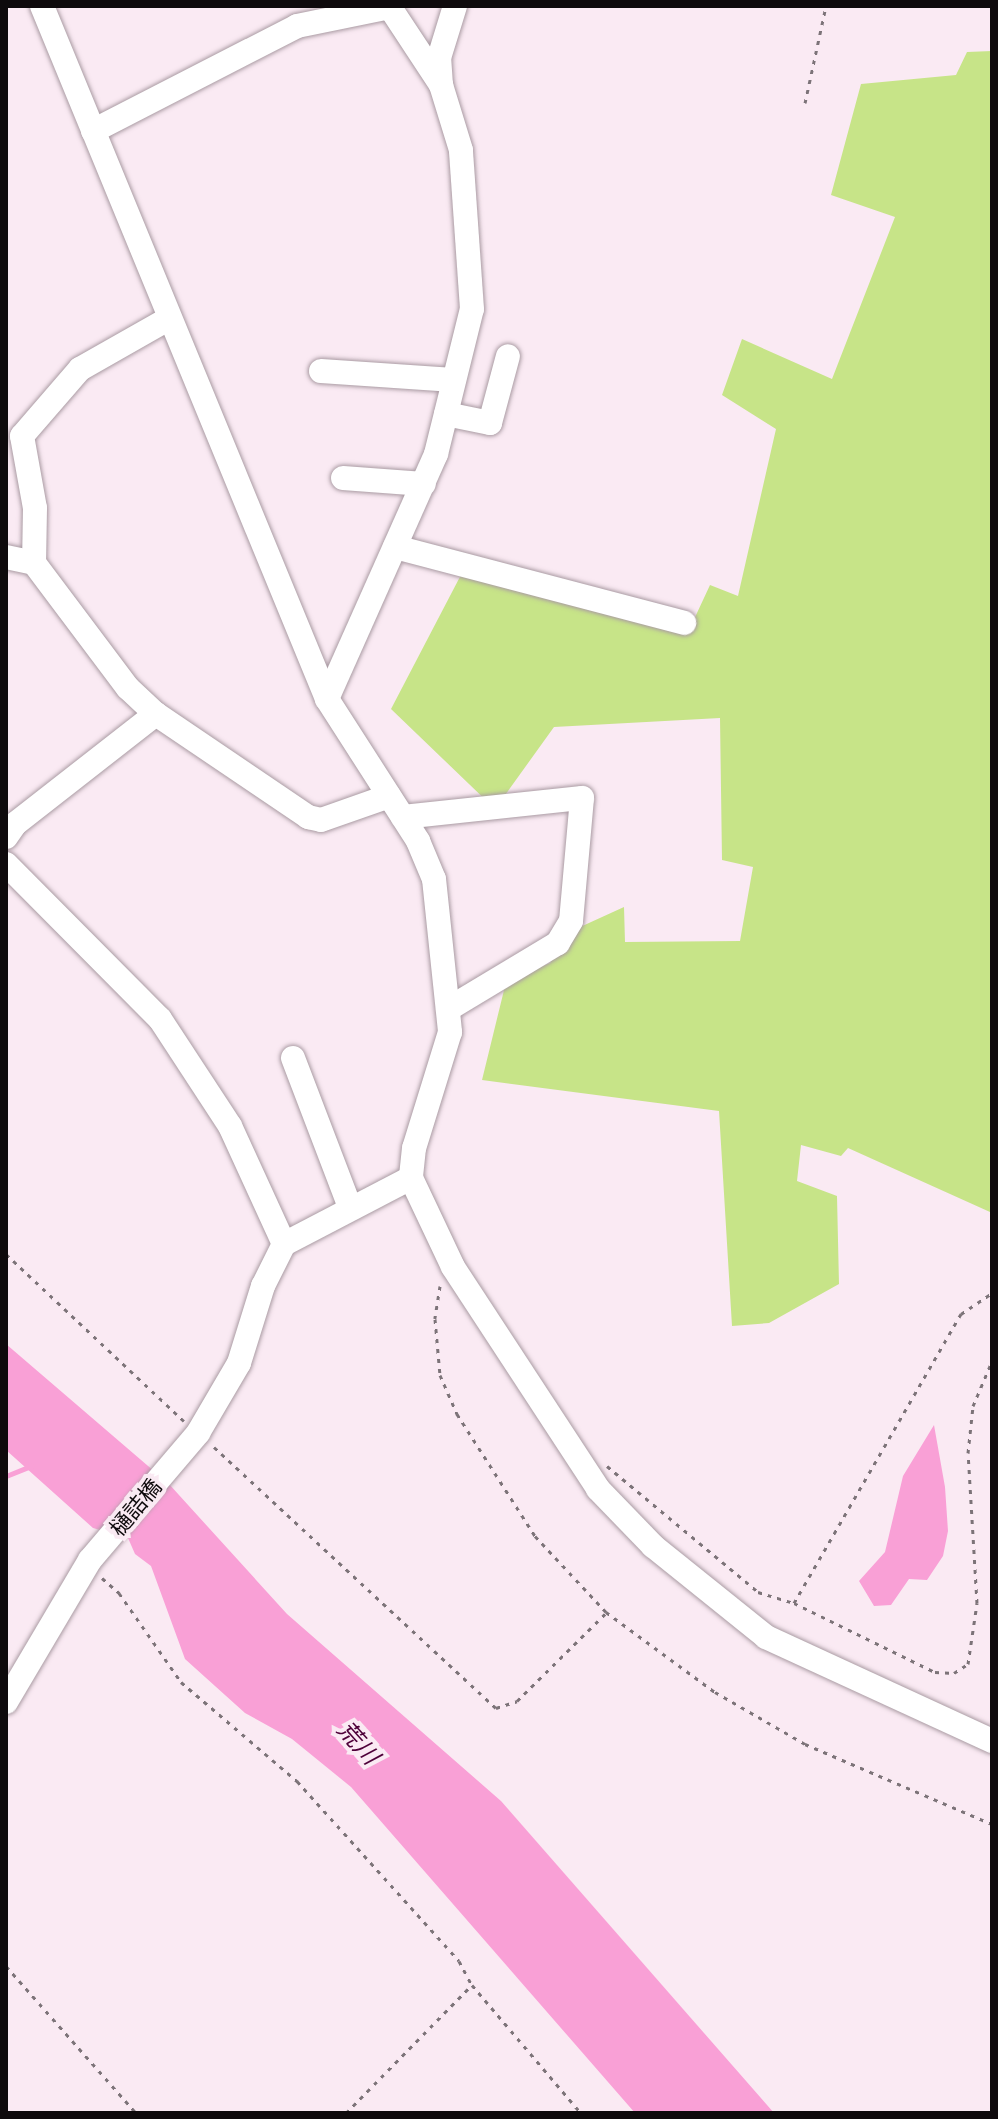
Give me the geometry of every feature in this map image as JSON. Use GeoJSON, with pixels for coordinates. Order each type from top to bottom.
{"type":"FeatureCollection","features":[{"type":"Feature","properties":{"kind":"street"},"geometry":{"type":"LineString","coordinates":[[42,6],[168,319],[327,699],[403,817],[434,879],[448,1009],[448,1049],[414,1148],[411,1178],[453,1267],[598,1489],[653,1546],[766,1637],[992,1741]]}},
{"type":"Feature","properties":{"kind":"street"},"geometry":{"type":"LineString","coordinates":[[93,131],[297,26],[390,6],[441,85]]}},
{"type":"Feature","properties":{"kind":"street"},"geometry":{"type":"LineString","coordinates":[[327,699],[424,484],[446,414],[472,309],[473,267],[461,150],[441,85],[439,58],[455,6]]}},
{"type":"Feature","properties":{"kind":"street"},"geometry":{"type":"LineString","coordinates":[[168,319],[80,369],[14,433],[35,508],[34,563],[128,688],[156,714],[308,817],[321,820],[389,796]]}},
{"type":"Feature","properties":{"kind":"street"},"geometry":{"type":"LineString","coordinates":[[446,414],[490,423],[508,356]]}},
{"type":"Feature","properties":{"kind":"street"},"geometry":{"type":"LineString","coordinates":[[321,371],[454,380]]}},
{"type":"Feature","properties":{"kind":"street"},"geometry":{"type":"LineString","coordinates":[[343,478],[424,484]]}},
{"type":"Feature","properties":{"kind":"street"},"geometry":{"type":"LineString","coordinates":[[395,547],[684,623]]}},
{"type":"Feature","properties":{"kind":"street"},"geometry":{"type":"LineString","coordinates":[[6,557],[34,563]]}},
{"type":"Feature","properties":{"kind":"street"},"geometry":{"type":"LineString","coordinates":[[6,837],[15,824],[156,714]]}},
{"type":"Feature","properties":{"kind":"street"},"geometry":{"type":"LineString","coordinates":[[403,817],[582,798],[571,921],[558,943],[448,1009]]}},
{"type":"Feature","properties":{"kind":"street"},"geometry":{"type":"LineString","coordinates":[[6,864],[160,1019],[230,1126],[284,1244],[411,1178]]}},
{"type":"Feature","properties":{"kind":"street"},"geometry":{"type":"LineString","coordinates":[[293,1058],[350,1207]]}},
{"type":"Feature","properties":{"kind":"street","name":"樋詰橋"},"geometry":{"type":"LineString","coordinates":[[6,1702],[89,1563],[198,1433],[239,1363],[263,1286],[284,1244]]}},
{"type":"Feature","properties":{"kind":"path"},"geometry":{"type":"LineString","coordinates":[[805,103],[826,6]]}},
{"type":"Feature","properties":{"kind":"path"},"geometry":{"type":"LineString","coordinates":[[6,1254],[496,1708],[517,1701],[606,1612]]}},
{"type":"Feature","properties":{"kind":"path"},"geometry":{"type":"LineString","coordinates":[[453,1267],[440,1286],[435,1319],[440,1375],[457,1414],[535,1536],[606,1612],[715,1692],[805,1744],[992,1824]]}},
{"type":"Feature","properties":{"kind":"path"},"geometry":{"type":"LineString","coordinates":[[794,1603],[961,1314],[992,1293]]}},
{"type":"Feature","properties":{"kind":"path"},"geometry":{"type":"LineString","coordinates":[[598,1460],[633,1483],[758,1592],[794,1603],[935,1672],[954,1673],[968,1664],[977,1603],[968,1453],[973,1406],[992,1361]]}},
{"type":"Feature","properties":{"kind":"path"},"geometry":{"type":"LineString","coordinates":[[89,1563],[119,1593],[181,1682],[297,1781],[459,1961],[472,1985],[581,2113]]}},
{"type":"Feature","properties":{"kind":"path"},"geometry":{"type":"LineString","coordinates":[[6,1966],[136,2113]]}},
{"type":"Feature","properties":{"kind":"path"},"geometry":{"type":"LineString","coordinates":[[346,2113],[472,1985]]}},
{"type":"Feature","properties":{"kind":"green space"},"geometry":{"type":"Polygon","coordinates":[[[992,51],[992,1220],[990,1212],[848,1148],[841,1156],[801,1145],[797,1181],[837,1196],[839,1284],[769,1323],[732,1326],[719,1111],[482,1080],[506,982],[550,963],[567,933],[624,907],[625,942],[740,941],[753,867],[722,860],[720,718],[554,727],[495,809],[391,709],[463,571],[690,628],[710,585],[738,596],[776,429],[722,395],[742,339],[832,379],[895,217],[831,195],[861,84],[956,75],[967,52],[992,51]]]}},
{"type":"Feature","properties":{"kind":"water","name":"荒川"},"geometry":{"type":"Polygon","coordinates":[[[6,1344],[169,1484],[287,1614],[501,1801],[774,2113],[635,2113],[351,1787],[292,1739],[245,1713],[185,1659],[151,1566],[135,1554],[128,1538],[93,1528],[6,1450],[6,1344]]]}},
{"type":"Feature","properties":{"kind":"water"},"geometry":{"type":"Polygon","coordinates":[[[934,1425],[945,1487],[948,1531],[943,1556],[927,1580],[909,1579],[891,1605],[874,1606],[859,1581],[885,1552],[903,1476],[934,1425]]]}},
{"type":"Feature","properties":{"kind":"waterway"},"geometry":{"type":"LineString","coordinates":[[6,1476],[31,1466]]}}]}
